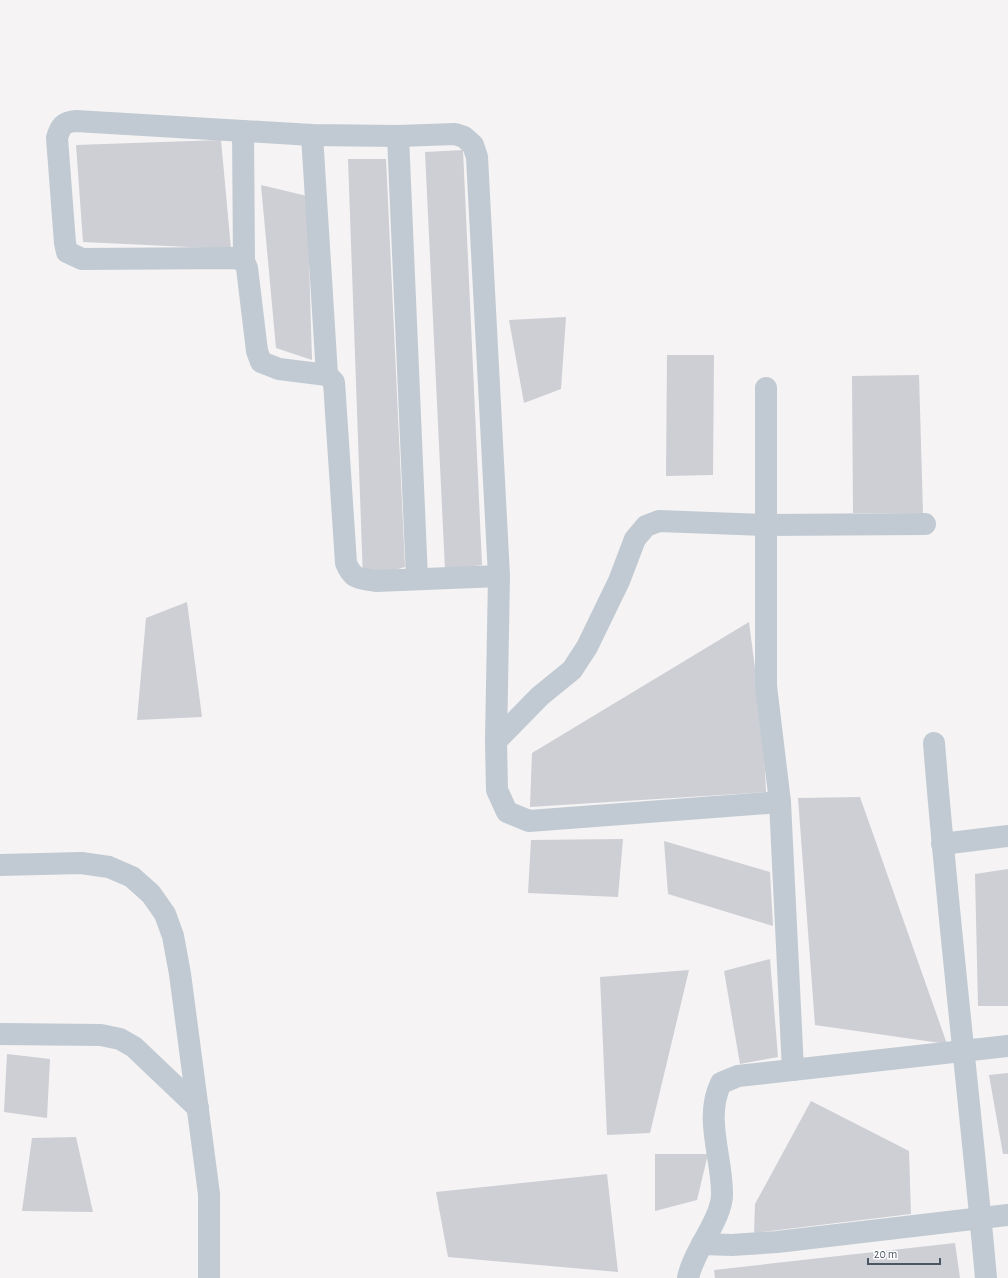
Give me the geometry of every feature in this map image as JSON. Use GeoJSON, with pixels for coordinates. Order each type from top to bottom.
{"type":"FeatureCollection","features":[{"type":"Feature","properties":{"kind":"street"},"geometry":{"type":"LineString","coordinates":[[244,261],[235,258],[82,259],[67,252],[65,243],[57,138],[60,127],[67,122],[76,121],[312,135],[398,136],[455,134],[464,137],[473,146],[477,157],[499,576],[496,741],[497,790],[507,812],[529,821],[780,802]]}},
{"type":"Feature","properties":{"kind":"street"},"geometry":{"type":"LineString","coordinates":[[243,131],[244,261],[248,268],[257,352],[261,362],[279,369],[327,375],[334,382],[336,394],[346,563],[350,574],[358,578],[376,580],[499,576]]}},
{"type":"Feature","properties":{"kind":"street"},"geometry":{"type":"LineString","coordinates":[[312,135],[327,375]]}},
{"type":"Feature","properties":{"kind":"street"},"geometry":{"type":"LineString","coordinates":[[398,136],[417,578]]}},
{"type":"Feature","properties":{"kind":"street"},"geometry":{"type":"LineString","coordinates":[[766,388],[766,686],[780,802],[793,1070]]}},
{"type":"Feature","properties":{"kind":"street"},"geometry":{"type":"LineString","coordinates":[[496,741],[540,696],[572,670],[587,647],[616,587],[635,539],[646,526],[659,521],[765,525],[925,524]]}},
{"type":"Feature","properties":{"kind":"street"},"geometry":{"type":"LineString","coordinates":[[934,743],[942,844],[986,1278]]}},
{"type":"Feature","properties":{"kind":"street"},"geometry":{"type":"LineString","coordinates":[[942,844],[1008,836]]}},
{"type":"Feature","properties":{"kind":"street"},"geometry":{"type":"LineString","coordinates":[[0,865],[80,863],[109,867],[132,877],[151,894],[165,914],[173,936],[180,974],[209,1194],[209,1278]]}},
{"type":"Feature","properties":{"kind":"street"},"geometry":{"type":"LineString","coordinates":[[0,1034],[101,1035],[120,1039],[134,1047],[198,1108]]}},
{"type":"Feature","properties":{"kind":"street"},"geometry":{"type":"LineString","coordinates":[[688,1278],[702,1244],[716,1216],[722,1194],[713,1116],[716,1094],[721,1083],[738,1076],[1008,1046]]}},
{"type":"Feature","properties":{"kind":"street"},"geometry":{"type":"LineString","coordinates":[[702,1244],[732,1245],[777,1242],[1008,1215]]}},
{"type":"Feature","properties":{"kind":"building"},"geometry":{"type":"Polygon","coordinates":[[[221,140],[231,249],[83,242],[76,145],[221,140]]]}},
{"type":"Feature","properties":{"kind":"building"},"geometry":{"type":"Polygon","coordinates":[[[463,150],[482,565],[445,570],[425,152],[463,150]]]}},
{"type":"Feature","properties":{"kind":"building"},"geometry":{"type":"Polygon","coordinates":[[[348,159],[386,159],[405,567],[363,579],[348,159]]]}},
{"type":"Feature","properties":{"kind":"building"},"geometry":{"type":"Polygon","coordinates":[[[261,185],[307,196],[312,360],[276,348],[261,185]]]}},
{"type":"Feature","properties":{"kind":"building"},"geometry":{"type":"Polygon","coordinates":[[[566,317],[561,389],[524,403],[509,320],[566,317]]]}},
{"type":"Feature","properties":{"kind":"building"},"geometry":{"type":"Polygon","coordinates":[[[667,355],[714,355],[713,475],[666,476],[667,355]]]}},
{"type":"Feature","properties":{"kind":"building"},"geometry":{"type":"Polygon","coordinates":[[[919,375],[923,513],[853,513],[852,376],[919,375]]]}},
{"type":"Feature","properties":{"kind":"building"},"geometry":{"type":"Polygon","coordinates":[[[187,602],[202,717],[137,720],[146,618],[187,602]]]}},
{"type":"Feature","properties":{"kind":"building"},"geometry":{"type":"Polygon","coordinates":[[[749,622],[763,730],[766,792],[530,807],[532,753],[749,622]]]}},
{"type":"Feature","properties":{"kind":"building"},"geometry":{"type":"Polygon","coordinates":[[[860,797],[947,1044],[815,1025],[798,798],[860,797]]]}},
{"type":"Feature","properties":{"kind":"building"},"geometry":{"type":"Polygon","coordinates":[[[623,839],[618,897],[528,893],[531,840],[623,839]]]}},
{"type":"Feature","properties":{"kind":"building"},"geometry":{"type":"Polygon","coordinates":[[[664,841],[770,872],[773,926],[668,894],[664,841]]]}},
{"type":"Feature","properties":{"kind":"building"},"geometry":{"type":"Polygon","coordinates":[[[1008,869],[1008,1006],[978,1006],[975,874],[1008,869]]]}},
{"type":"Feature","properties":{"kind":"building"},"geometry":{"type":"Polygon","coordinates":[[[770,959],[778,1057],[740,1064],[724,971],[770,959]]]}},
{"type":"Feature","properties":{"kind":"building"},"geometry":{"type":"Polygon","coordinates":[[[689,970],[650,1133],[607,1135],[600,977],[689,970]]]}},
{"type":"Feature","properties":{"kind":"building"},"geometry":{"type":"Polygon","coordinates":[[[7,1054],[50,1059],[47,1118],[4,1112],[7,1054]]]}},
{"type":"Feature","properties":{"kind":"building"},"geometry":{"type":"Polygon","coordinates":[[[1008,1073],[1008,1154],[1003,1154],[989,1075],[1008,1073]]]}},
{"type":"Feature","properties":{"kind":"building"},"geometry":{"type":"Polygon","coordinates":[[[811,1101],[909,1151],[911,1214],[754,1233],[755,1204],[811,1101]]]}},
{"type":"Feature","properties":{"kind":"building"},"geometry":{"type":"Polygon","coordinates":[[[76,1137],[93,1212],[22,1211],[32,1138],[76,1137]]]}},
{"type":"Feature","properties":{"kind":"building"},"geometry":{"type":"Polygon","coordinates":[[[655,1154],[708,1154],[697,1200],[655,1211],[655,1154]]]}},
{"type":"Feature","properties":{"kind":"building"},"geometry":{"type":"Polygon","coordinates":[[[607,1174],[618,1272],[448,1257],[436,1192],[607,1174]]]}},
{"type":"Feature","properties":{"kind":"building"},"geometry":{"type":"Polygon","coordinates":[[[955,1243],[960,1278],[715,1278],[714,1270],[955,1243]]]}}]}
